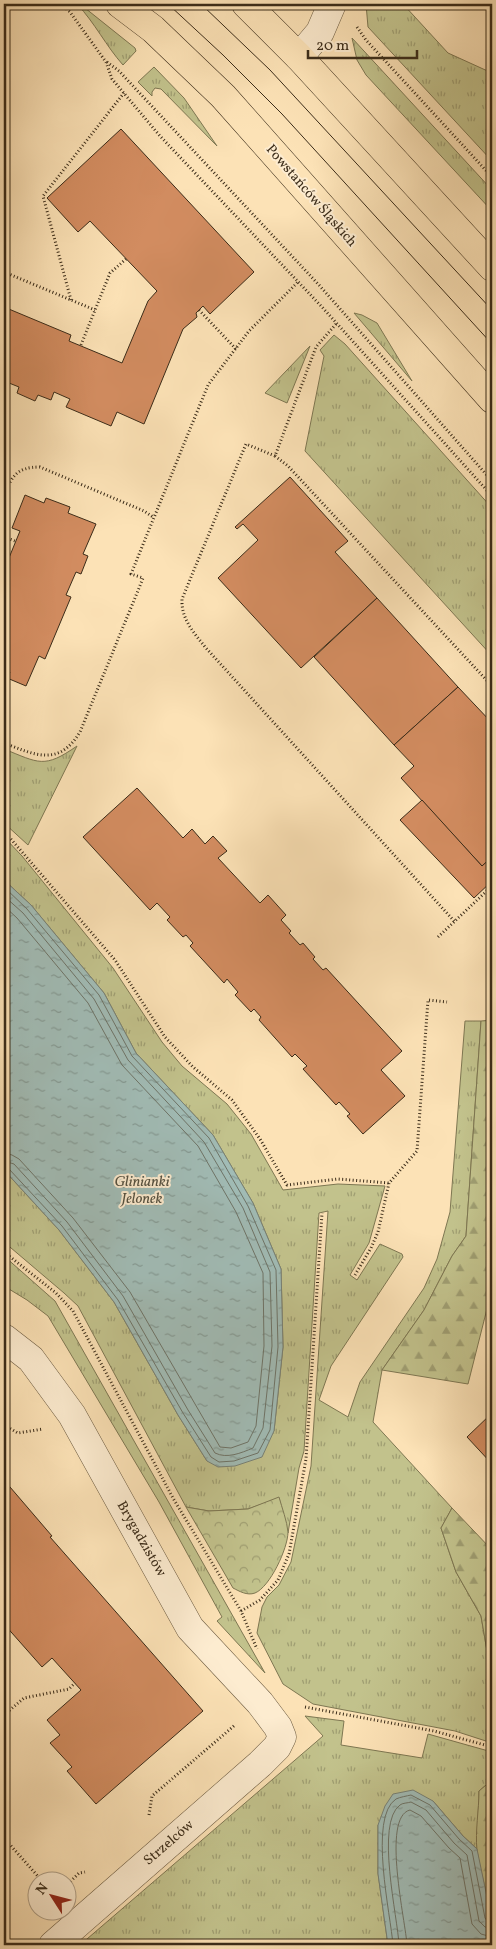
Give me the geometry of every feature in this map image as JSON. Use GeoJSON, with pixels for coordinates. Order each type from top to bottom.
{"type":"FeatureCollection","features":[{"type":"Feature","properties":{"kind":"main road","name":"Powstańców Śląskich"},"geometry":{"type":"LineString","coordinates":[[120,4],[153,30],[223,96],[492,399]]}},
{"type":"Feature","properties":{"kind":"main road"},"geometry":{"type":"LineString","coordinates":[[246,4],[299,57],[492,267]]}},
{"type":"Feature","properties":{"kind":"street"},"geometry":{"type":"LineString","coordinates":[[299,57],[320,32],[332,4]]}},
{"type":"Feature","properties":{"kind":"street","name":"Brygadzistów"},"geometry":{"type":"LineString","coordinates":[[4,1338],[31,1359],[72,1415],[190,1628],[260,1703],[278,1727],[282,1737]]}},
{"type":"Feature","properties":{"kind":"street","name":"Strzelców"},"geometry":{"type":"LineString","coordinates":[[53,1945],[260,1764],[277,1747],[282,1737]]}},
{"type":"Feature","properties":{"kind":"path"},"geometry":{"type":"LineString","coordinates":[[61,4],[70,12],[106,62],[112,79],[160,136],[298,282],[492,496]]}},
{"type":"Feature","properties":{"kind":"path"},"geometry":{"type":"LineString","coordinates":[[354,24],[366,40],[492,176]]}},
{"type":"Feature","properties":{"kind":"path"},"geometry":{"type":"LineString","coordinates":[[106,62],[119,71],[319,286],[492,480]]}},
{"type":"Feature","properties":{"kind":"path"},"geometry":{"type":"LineString","coordinates":[[71,300],[43,196],[124,93]]}},
{"type":"Feature","properties":{"kind":"path"},"geometry":{"type":"LineString","coordinates":[[81,345],[110,273],[126,259]]}},
{"type":"Feature","properties":{"kind":"path"},"geometry":{"type":"LineString","coordinates":[[4,272],[95,310]]}},
{"type":"Feature","properties":{"kind":"path"},"geometry":{"type":"LineString","coordinates":[[4,743],[43,757],[66,750],[74,743],[143,578],[131,574],[208,385],[249,332],[298,282]]}},
{"type":"Feature","properties":{"kind":"path"},"geometry":{"type":"LineString","coordinates":[[199,310],[236,349]]}},
{"type":"Feature","properties":{"kind":"path"},"geometry":{"type":"LineString","coordinates":[[275,456],[316,347],[336,324]]}},
{"type":"Feature","properties":{"kind":"path"},"geometry":{"type":"LineString","coordinates":[[455,922],[206,648],[186,621],[182,608],[182,599],[246,444],[275,456],[288,466],[492,686]]}},
{"type":"Feature","properties":{"kind":"path"},"geometry":{"type":"LineString","coordinates":[[4,465],[10,482]]}},
{"type":"Feature","properties":{"kind":"path"},"geometry":{"type":"LineString","coordinates":[[4,496],[17,472],[29,467],[40,467],[144,511],[153,517]]}},
{"type":"Feature","properties":{"kind":"path"},"geometry":{"type":"LineString","coordinates":[[4,537],[15,542]]}},
{"type":"Feature","properties":{"kind":"path"},"geometry":{"type":"LineString","coordinates":[[4,831],[115,960],[165,1037],[193,1067],[232,1100],[260,1139],[287,1185],[338,1179],[389,1183]]}},
{"type":"Feature","properties":{"kind":"path"},"geometry":{"type":"LineString","coordinates":[[438,937],[492,886]]}},
{"type":"Feature","properties":{"kind":"path"},"geometry":{"type":"LineString","coordinates":[[355,1276],[378,1232],[389,1183],[417,1151],[428,1000],[447,1002]]}},
{"type":"Feature","properties":{"kind":"path"},"geometry":{"type":"LineString","coordinates":[[241,1611],[260,1600],[278,1580],[289,1554],[306,1459],[322,1213]]}},
{"type":"Feature","properties":{"kind":"path"},"geometry":{"type":"LineString","coordinates":[[4,1252],[56,1293],[73,1311],[173,1498],[241,1611],[260,1654]]}},
{"type":"Feature","properties":{"kind":"path"},"geometry":{"type":"LineString","coordinates":[[4,1426],[18,1433],[44,1429]]}},
{"type":"Feature","properties":{"kind":"path"},"geometry":{"type":"LineString","coordinates":[[4,1715],[24,1698],[69,1689],[75,1683]]}},
{"type":"Feature","properties":{"kind":"path"},"geometry":{"type":"LineString","coordinates":[[300,1703],[308,1709],[434,1731],[492,1747]]}},
{"type":"Feature","properties":{"kind":"path"},"geometry":{"type":"LineString","coordinates":[[149,1820],[152,1796],[241,1719]]}},
{"type":"Feature","properties":{"kind":"path"},"geometry":{"type":"LineString","coordinates":[[4,1838],[34,1872]]}},
{"type":"Feature","properties":{"kind":"path"},"geometry":{"type":"LineString","coordinates":[[78,1875],[87,1871]]}},
{"type":"Feature","properties":{"kind":"green space"},"geometry":{"type":"Polygon","coordinates":[[[77,4],[80,4],[135,48],[136,51],[123,65],[89,19],[77,4]]]}},
{"type":"Feature","properties":{"kind":"green space"},"geometry":{"type":"Polygon","coordinates":[[[366,4],[403,4],[448,53],[492,73],[492,161],[368,27],[366,4]]]}},
{"type":"Feature","properties":{"kind":"green space"},"geometry":{"type":"Polygon","coordinates":[[[352,38],[492,190],[492,211],[366,75],[357,60],[352,38]]]}},
{"type":"Feature","properties":{"kind":"green space"},"geometry":{"type":"Polygon","coordinates":[[[154,67],[184,98],[217,146],[161,89],[155,88],[152,96],[138,82],[154,67]]]}},
{"type":"Feature","properties":{"kind":"green space"},"geometry":{"type":"Polygon","coordinates":[[[354,313],[377,323],[412,381],[354,313]]]}},
{"type":"Feature","properties":{"kind":"green space"},"geometry":{"type":"Polygon","coordinates":[[[334,335],[345,344],[492,508],[492,656],[305,451],[324,356],[320,350],[334,335]]]}},
{"type":"Feature","properties":{"kind":"green space"},"geometry":{"type":"Polygon","coordinates":[[[310,346],[287,403],[265,393],[310,346]]]}},
{"type":"Feature","properties":{"kind":"green space"},"geometry":{"type":"Polygon","coordinates":[[[77,746],[28,845],[4,823],[4,749],[26,758],[49,761],[77,746]]]}},
{"type":"Feature","properties":{"kind":"green space"},"geometry":{"type":"Polygon","coordinates":[[[4,837],[22,856],[113,968],[162,1042],[182,1066],[227,1104],[251,1134],[283,1190],[338,1184],[385,1186],[369,1243],[350,1275],[357,1280],[380,1244],[402,1254],[403,1257],[331,1366],[319,1400],[348,1417],[360,1382],[424,1288],[437,1259],[450,1212],[465,1021],[481,1021],[466,1236],[452,1256],[424,1310],[382,1370],[373,1422],[452,1508],[441,1528],[456,1572],[481,1616],[487,1651],[492,1666],[492,1743],[455,1731],[313,1704],[283,1684],[257,1633],[262,1607],[267,1597],[279,1585],[291,1562],[311,1466],[328,1211],[319,1213],[304,1451],[299,1468],[288,1533],[279,1498],[248,1509],[209,1511],[186,1507],[78,1306],[4,1242],[4,1170],[59,1230],[114,1302],[178,1415],[207,1461],[274,1431],[283,1347],[281,1269],[253,1203],[213,1135],[136,1053],[104,993],[31,905],[4,880],[4,837]]]}},
{"type":"Feature","properties":{"kind":"green space"},"geometry":{"type":"Polygon","coordinates":[[[492,1020],[492,1289],[468,1384],[382,1370],[424,1310],[452,1256],[466,1236],[481,1021],[492,1020]]]}},
{"type":"Feature","properties":{"kind":"green space"},"geometry":{"type":"Polygon","coordinates":[[[4,1256],[55,1301],[265,1673],[217,1621],[222,1617],[159,1502],[48,1316],[4,1286],[4,1256]]]}},
{"type":"Feature","properties":{"kind":"green space"},"geometry":{"type":"Polygon","coordinates":[[[279,1497],[288,1532],[282,1557],[272,1575],[261,1589],[252,1594],[240,1592],[233,1588],[186,1507],[209,1511],[248,1509],[279,1497]]]}},
{"type":"Feature","properties":{"kind":"green space"},"geometry":{"type":"Polygon","coordinates":[[[452,1508],[492,1550],[492,1666],[487,1651],[481,1616],[456,1572],[441,1528],[452,1508]]]}},
{"type":"Feature","properties":{"kind":"green space"},"geometry":{"type":"Polygon","coordinates":[[[305,1716],[344,1721],[341,1745],[422,1758],[428,1734],[492,1752],[492,1780],[479,1791],[477,1849],[463,1836],[433,1801],[378,1825],[378,1873],[388,1945],[80,1945],[323,1736],[305,1716]]]}},
{"type":"Feature","properties":{"kind":"green space"},"geometry":{"type":"Polygon","coordinates":[[[492,1780],[492,1945],[490,1945],[490,1910],[479,1861],[476,1835],[479,1791],[492,1780]]]}},
{"type":"Feature","properties":{"kind":"water","name":"Glinianki Jelonek"},"geometry":{"type":"Polygon","coordinates":[[[4,880],[31,905],[104,993],[136,1053],[213,1135],[253,1203],[281,1269],[283,1347],[274,1431],[262,1457],[235,1466],[218,1467],[207,1461],[178,1415],[114,1302],[59,1230],[4,1170],[4,880]]]}},
{"type":"Feature","properties":{"kind":"water"},"geometry":{"type":"Polygon","coordinates":[[[413,1790],[433,1801],[463,1836],[477,1849],[487,1897],[491,1929],[490,1945],[388,1945],[378,1874],[378,1825],[385,1806],[393,1794],[413,1790]]]}},
{"type":"Feature","properties":{"kind":"building"},"geometry":{"type":"Polygon","coordinates":[[[121,129],[254,272],[210,314],[203,306],[196,313],[197,317],[183,329],[144,424],[117,412],[111,426],[66,407],[70,399],[54,392],[51,400],[38,395],[35,401],[17,393],[19,387],[4,381],[4,307],[71,335],[69,341],[122,363],[148,301],[157,291],[90,221],[78,232],[47,198],[121,129]]]}},
{"type":"Feature","properties":{"kind":"building"},"geometry":{"type":"Polygon","coordinates":[[[290,477],[348,541],[335,552],[377,598],[301,668],[218,578],[258,540],[243,524],[237,529],[235,527],[290,477]]]}},
{"type":"Feature","properties":{"kind":"building"},"geometry":{"type":"Polygon","coordinates":[[[25,495],[44,503],[46,498],[70,507],[68,513],[96,524],[83,554],[88,556],[81,574],[76,572],[66,595],[71,597],[45,659],[39,656],[26,686],[7,678],[10,672],[4,669],[4,570],[20,531],[12,528],[25,495]]]}},
{"type":"Feature","properties":{"kind":"building"},"geometry":{"type":"Polygon","coordinates":[[[377,598],[458,687],[394,745],[314,657],[377,598]]]}},
{"type":"Feature","properties":{"kind":"building"},"geometry":{"type":"Polygon","coordinates":[[[458,687],[492,723],[492,857],[482,866],[401,778],[414,766],[394,745],[458,687]]]}},
{"type":"Feature","properties":{"kind":"building"},"geometry":{"type":"Polygon","coordinates":[[[137,788],[183,838],[192,829],[205,844],[213,836],[227,851],[218,858],[260,903],[268,895],[286,915],[281,920],[291,931],[289,933],[300,945],[303,943],[323,970],[326,968],[402,1051],[381,1070],[405,1096],[363,1134],[347,1116],[350,1114],[339,1102],[336,1105],[303,1069],[307,1066],[295,1054],[292,1057],[259,1020],[261,1017],[254,1009],[251,1012],[235,995],[238,992],[227,979],[224,983],[190,946],[193,943],[186,935],[183,937],[167,920],[170,917],[157,903],[150,910],[83,837],[137,788]]]}},
{"type":"Feature","properties":{"kind":"building"},"geometry":{"type":"Polygon","coordinates":[[[422,800],[482,866],[492,857],[492,881],[474,898],[400,820],[422,800]]]}},
{"type":"Feature","properties":{"kind":"building"},"geometry":{"type":"Polygon","coordinates":[[[492,1413],[492,1464],[467,1437],[492,1413]]]}},
{"type":"Feature","properties":{"kind":"building"},"geometry":{"type":"Polygon","coordinates":[[[4,1480],[52,1536],[50,1537],[203,1711],[96,1804],[67,1771],[72,1767],[50,1743],[60,1735],[47,1720],[81,1690],[52,1658],[42,1667],[4,1624],[4,1480]]]}},
{"type":"Feature","properties":{"kind":"tram line"},"geometry":{"type":"LineString","coordinates":[[168,4],[282,114],[492,344]]}},
{"type":"Feature","properties":{"kind":"tram line"},"geometry":{"type":"LineString","coordinates":[[201,4],[270,70],[492,310]]}}]}
